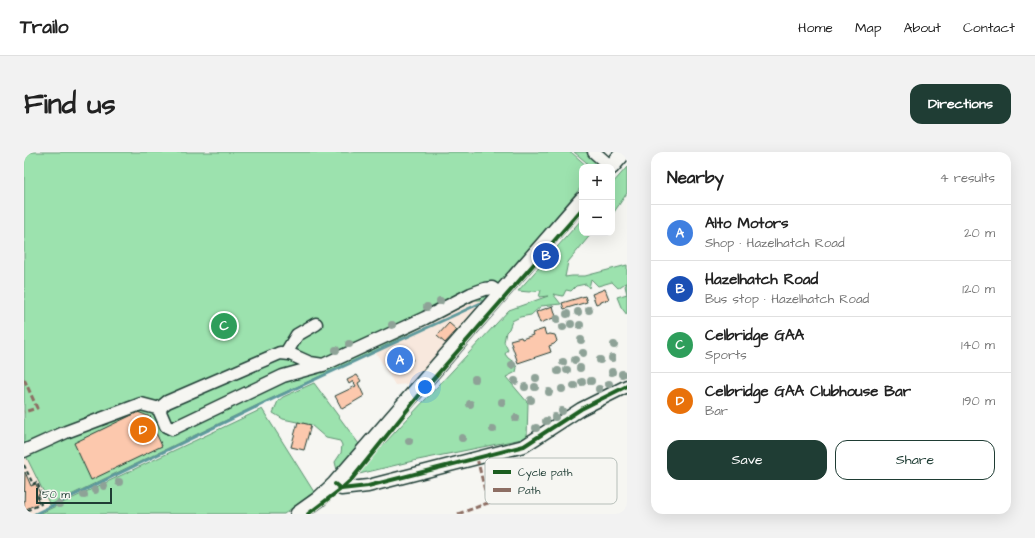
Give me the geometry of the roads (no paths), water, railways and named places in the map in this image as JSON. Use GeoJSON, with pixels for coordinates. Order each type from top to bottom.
{"type":"FeatureCollection","features":[{"type":"Feature","properties":{"kind":"main road"},"geometry":{"type":"LineString","coordinates":[[614,164],[624,152]]}},
{"type":"Feature","properties":{"kind":"main road"},"geometry":{"type":"LineString","coordinates":[[298,514],[335,484],[579,203]]}},
{"type":"Feature","properties":{"kind":"street"},"geometry":{"type":"LineString","coordinates":[[594,152],[608,164]]}},
{"type":"Feature","properties":{"kind":"street"},"geometry":{"type":"LineString","coordinates":[[160,409],[166,426],[172,429],[283,376],[323,365],[424,318],[471,294],[492,288],[501,294]]}},
{"type":"Feature","properties":{"kind":"street"},"geometry":{"type":"LineString","coordinates":[[286,354],[297,336],[316,324]]}},
{"type":"Feature","properties":{"kind":"street"},"geometry":{"type":"LineString","coordinates":[[160,409],[168,402],[280,353],[310,363],[323,365]]}},
{"type":"Feature","properties":{"kind":"street"},"geometry":{"type":"LineString","coordinates":[[335,484],[341,489],[368,486],[524,446],[581,409],[627,386]]}},
{"type":"Feature","properties":{"kind":"street"},"geometry":{"type":"LineString","coordinates":[[24,451],[66,432],[141,404],[160,409]]}},
{"type":"Feature","properties":{"kind":"waterway"},"geometry":{"type":"LineString","coordinates":[[35,514],[279,396],[483,302]]}},
{"type":"Feature","properties":{"kind":"place","name":"Hazelhatch Road"},"geometry":{"type":"Point","coordinates":[546,256]}},
{"type":"Feature","properties":{"kind":"place","name":"Celbridge GAA"},"geometry":{"type":"Point","coordinates":[224,326]}},
{"type":"Feature","properties":{"kind":"place","name":"Alto Motors"},"geometry":{"type":"Point","coordinates":[400,360]}},
{"type":"Feature","properties":{"kind":"place","name":"Celbridge GAA Clubhouse Bar"},"geometry":{"type":"Point","coordinates":[143,430]}}]}
